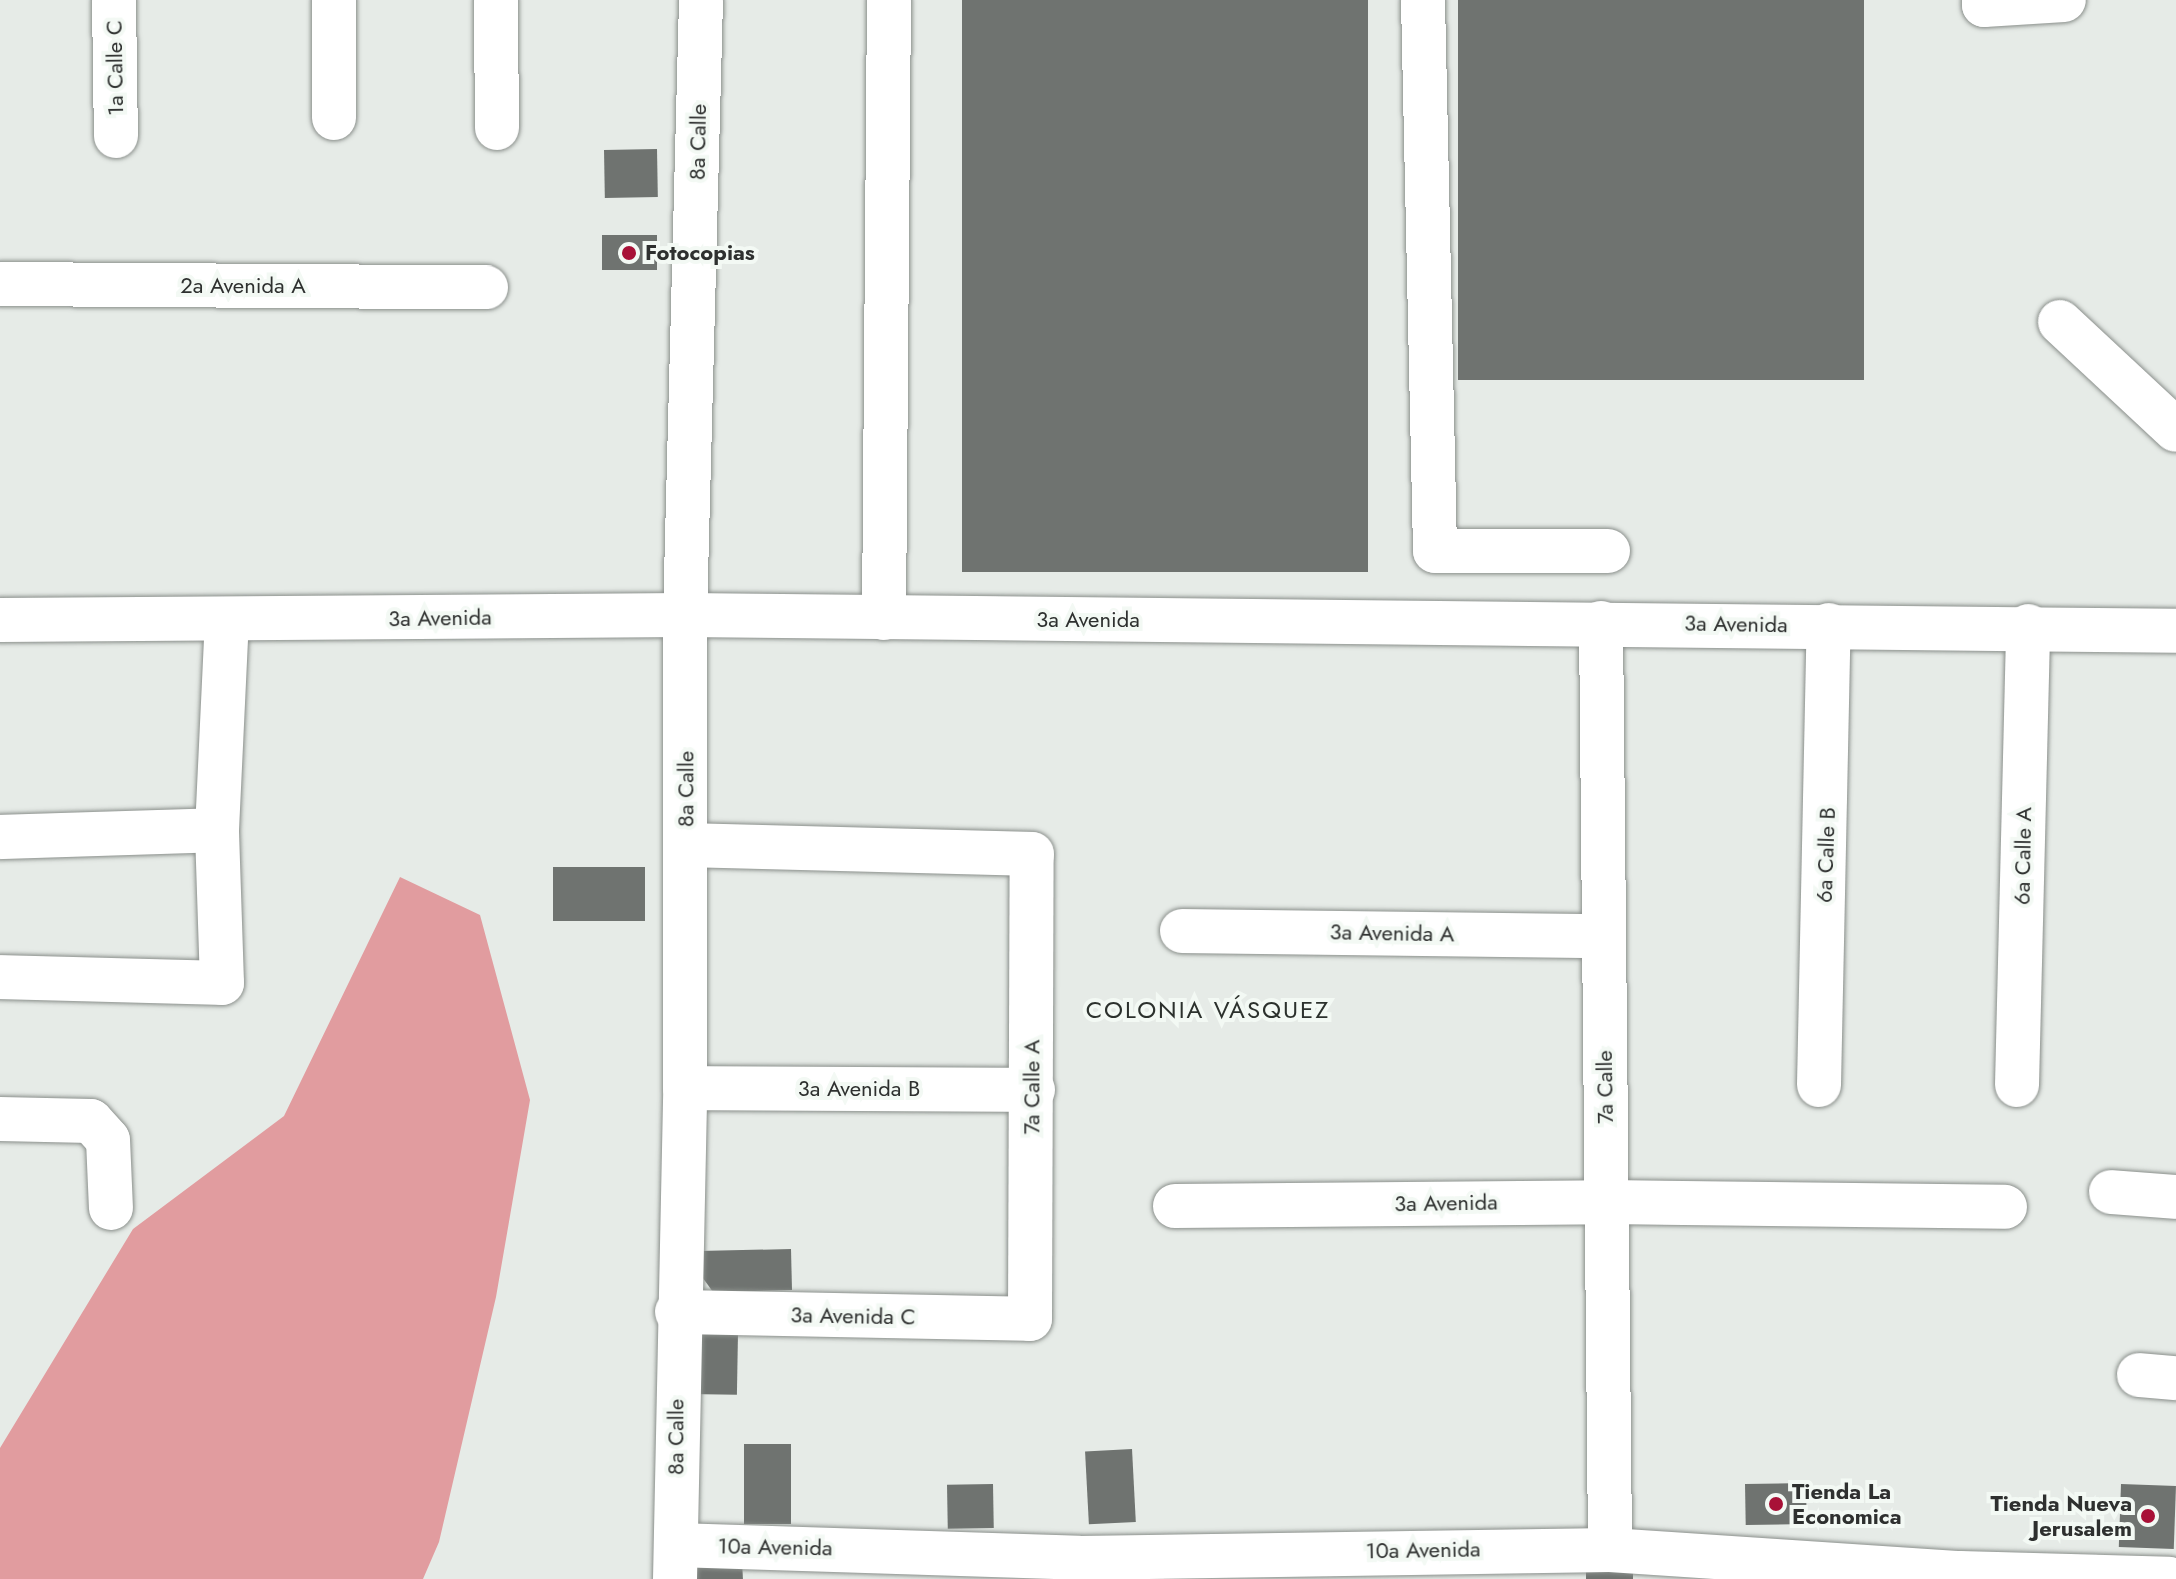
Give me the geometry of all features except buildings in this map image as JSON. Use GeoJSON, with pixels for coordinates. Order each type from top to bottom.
{"type":"FeatureCollection","features":[{"type":"Feature","properties":{"kind":"street","name":"1a Calle C"},"geometry":{"type":"LineString","coordinates":[[114,0],[116,136]]}},
{"type":"Feature","properties":{"kind":"street"},"geometry":{"type":"LineString","coordinates":[[334,0],[334,118]]}},
{"type":"Feature","properties":{"kind":"street"},"geometry":{"type":"LineString","coordinates":[[496,0],[497,128]]}},
{"type":"Feature","properties":{"kind":"street","name":"8a Calle"},"geometry":{"type":"LineString","coordinates":[[675,1562],[677,1312],[685,1088],[685,615],[701,0]]}},
{"type":"Feature","properties":{"kind":"street"},"geometry":{"type":"LineString","coordinates":[[884,618],[889,0]]}},
{"type":"Feature","properties":{"kind":"street"},"geometry":{"type":"LineString","coordinates":[[1423,0],[1435,551],[1608,551]]}},
{"type":"Feature","properties":{"kind":"street"},"geometry":{"type":"LineString","coordinates":[[1984,2],[2064,0]]}},
{"type":"Feature","properties":{"kind":"street","name":"2a Avenida A"},"geometry":{"type":"LineString","coordinates":[[0,284],[486,287]]}},
{"type":"Feature","properties":{"kind":"street"},"geometry":{"type":"LineString","coordinates":[[2060,322],[2176,430]]}},
{"type":"Feature","properties":{"kind":"street","name":"3a Avenida"},"geometry":{"type":"LineString","coordinates":[[0,620],[685,615],[2028,626],[2176,631]]}},
{"type":"Feature","properties":{"kind":"street"},"geometry":{"type":"LineString","coordinates":[[0,977],[222,983],[217,830],[227,620]]}},
{"type":"Feature","properties":{"kind":"street","name":"7a Calle"},"geometry":{"type":"LineString","coordinates":[[1601,623],[1610,1550]]}},
{"type":"Feature","properties":{"kind":"street","name":"6a Calle B"},"geometry":{"type":"LineString","coordinates":[[1819,1085],[1829,625]]}},
{"type":"Feature","properties":{"kind":"street","name":"6a Calle A"},"geometry":{"type":"LineString","coordinates":[[2017,1085],[2028,626]]}},
{"type":"Feature","properties":{"kind":"street"},"geometry":{"type":"LineString","coordinates":[[0,837],[217,830]]}},
{"type":"Feature","properties":{"kind":"street","name":"7a Calle A"},"geometry":{"type":"LineString","coordinates":[[687,845],[1032,854],[1030,1319]]}},
{"type":"Feature","properties":{"kind":"street","name":"3a Avenida A"},"geometry":{"type":"LineString","coordinates":[[1182,931],[1602,936]]}},
{"type":"Feature","properties":{"kind":"street","name":"3a Avenida B"},"geometry":{"type":"LineString","coordinates":[[685,1088],[1033,1090]]}},
{"type":"Feature","properties":{"kind":"street"},"geometry":{"type":"LineString","coordinates":[[0,1119],[91,1121],[108,1140],[111,1208]]}},
{"type":"Feature","properties":{"kind":"street"},"geometry":{"type":"LineString","coordinates":[[2111,1192],[2176,1197]]}},
{"type":"Feature","properties":{"kind":"street","name":"3a Avenida"},"geometry":{"type":"LineString","coordinates":[[1175,1206],[1607,1202],[2005,1207]]}},
{"type":"Feature","properties":{"kind":"street","name":"3a Avenida C"},"geometry":{"type":"LineString","coordinates":[[677,1312],[1030,1319]]}},
{"type":"Feature","properties":{"kind":"street","name":"10a Avenida"},"geometry":{"type":"LineString","coordinates":[[675,1562],[1079,1568],[1428,1564],[1610,1550],[1710,1567],[1960,1576],[2169,1579]]}},
{"type":"Feature","properties":{"kind":"shaded area"},"geometry":{"type":"Polygon","coordinates":[[[400,877],[480,915],[530,1100],[496,1297],[439,1542],[423,1579],[0,1579],[0,1448],[133,1229],[284,1116],[400,877]]]}},
{"type":"Feature","properties":{"kind":"place","name":"Fotocopias"},"geometry":{"type":"Point","coordinates":[629,253]}},
{"type":"Feature","properties":{"kind":"place","name":"Tienda La Economica"},"geometry":{"type":"Point","coordinates":[1776,1504]}},
{"type":"Feature","properties":{"kind":"place","name":"Tienda Nueva Jerusalem"},"geometry":{"type":"Point","coordinates":[2148,1516]}},
{"type":"Feature","properties":{"kind":"district","name":"COLONIA VÁSQUEZ"},"geometry":{"type":"Point","coordinates":[1208,1010]}}]}
